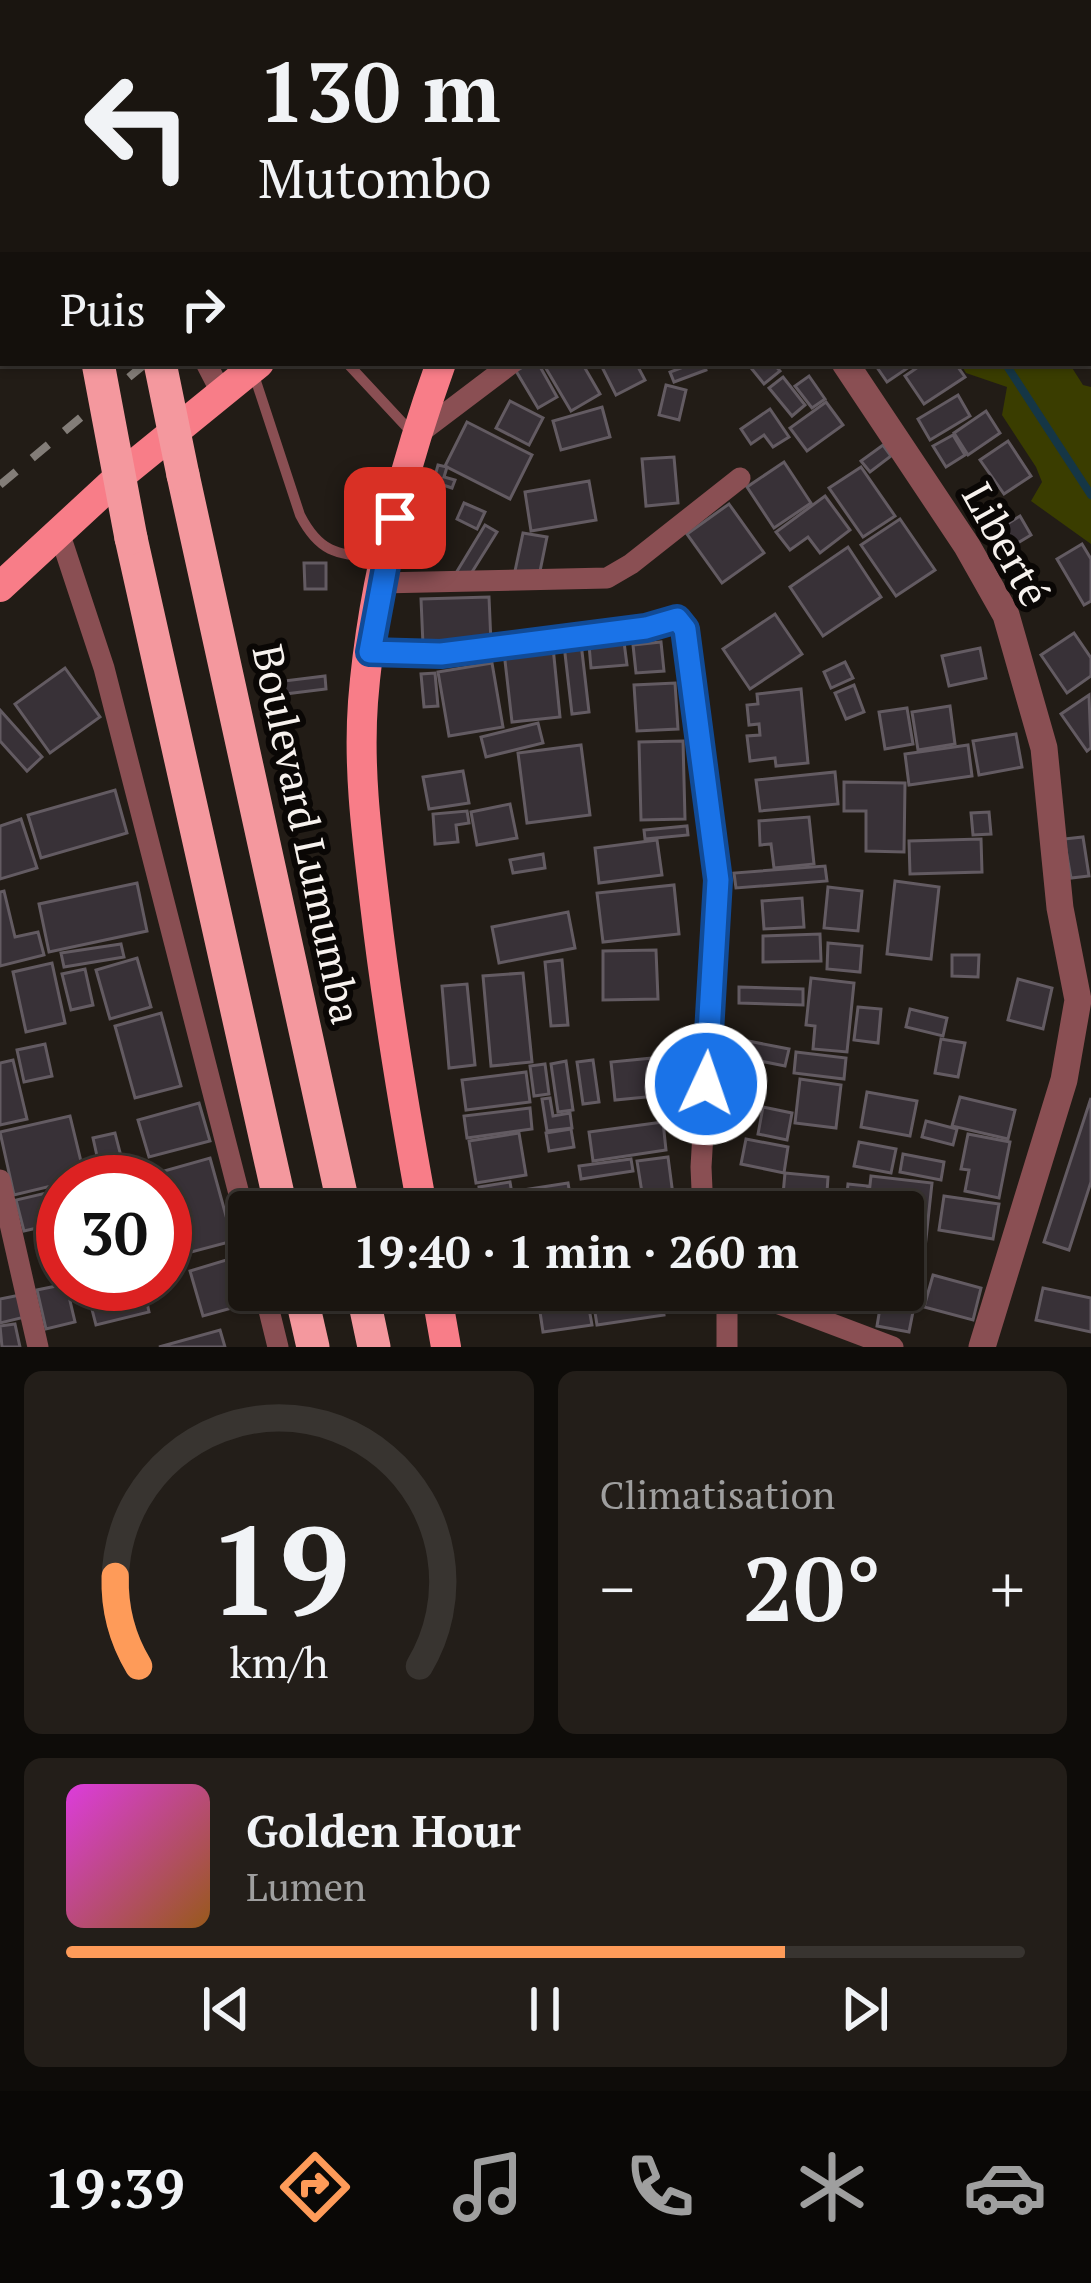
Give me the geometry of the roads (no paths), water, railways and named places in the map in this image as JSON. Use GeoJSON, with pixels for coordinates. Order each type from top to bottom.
{"type":"FeatureCollection","features":[{"type":"Feature","properties":{"kind":"highway"},"geometry":{"type":"LineString","coordinates":[[99,366],[131,538],[277,1191]]}},
{"type":"Feature","properties":{"kind":"highway","name":"Boulevard Lumumba"},"geometry":{"type":"LineString","coordinates":[[161,366],[340,1191]]}},
{"type":"Feature","properties":{"kind":"highway"},"geometry":{"type":"LineString","coordinates":[[305,1311],[313,1347]]}},
{"type":"Feature","properties":{"kind":"highway"},"geometry":{"type":"LineString","coordinates":[[366,1311],[374,1347]]}},
{"type":"Feature","properties":{"kind":"main road"},"geometry":{"type":"LineString","coordinates":[[0,587],[120,476],[256,366]]}},
{"type":"Feature","properties":{"kind":"main road"},"geometry":{"type":"LineString","coordinates":[[419,1191],[390,1031],[361,767],[382,571],[415,436],[440,366]]}},
{"type":"Feature","properties":{"kind":"main road"},"geometry":{"type":"LineString","coordinates":[[440,1311],[446,1347]]}},
{"type":"Feature","properties":{"kind":"street"},"geometry":{"type":"LineString","coordinates":[[208,366],[222,394]]}},
{"type":"Feature","properties":{"kind":"street"},"geometry":{"type":"LineString","coordinates":[[415,436],[508,366]]}},
{"type":"Feature","properties":{"kind":"street","name":"Liberté"},"geometry":{"type":"LineString","coordinates":[[847,366],[967,547],[1006,615],[1044,748],[1060,908],[1084,994],[1064,1080],[982,1347]]}},
{"type":"Feature","properties":{"kind":"street"},"geometry":{"type":"LineString","coordinates":[[382,571],[607,578],[740,478]]}},
{"type":"Feature","properties":{"kind":"street"},"geometry":{"type":"LineString","coordinates":[[59,532],[104,668],[238,1191]]}},
{"type":"Feature","properties":{"kind":"street"},"geometry":{"type":"LineString","coordinates":[[370,652],[441,654],[646,628],[677,619],[685,629],[718,880],[702,1191]]}},
{"type":"Feature","properties":{"kind":"street"},"geometry":{"type":"LineString","coordinates":[[0,1180],[38,1347]]}},
{"type":"Feature","properties":{"kind":"street"},"geometry":{"type":"LineString","coordinates":[[269,1311],[278,1347]]}},
{"type":"Feature","properties":{"kind":"street"},"geometry":{"type":"LineString","coordinates":[[727,1311],[728,1347]]}},
{"type":"Feature","properties":{"kind":"street"},"geometry":{"type":"LineString","coordinates":[[798,1311],[893,1347]]}},
{"type":"Feature","properties":{"kind":"lane"},"geometry":{"type":"LineString","coordinates":[[256,366],[309,534],[331,553],[382,571]]}},
{"type":"Feature","properties":{"kind":"lane"},"geometry":{"type":"LineString","coordinates":[[349,366],[415,436]]}},
{"type":"Feature","properties":{"kind":"waterway"},"geometry":{"type":"LineString","coordinates":[[1007,366],[1091,495]]}},
{"type":"Feature","properties":{"kind":"railway"},"geometry":{"type":"LineString","coordinates":[[0,485],[142,366]]}}]}
